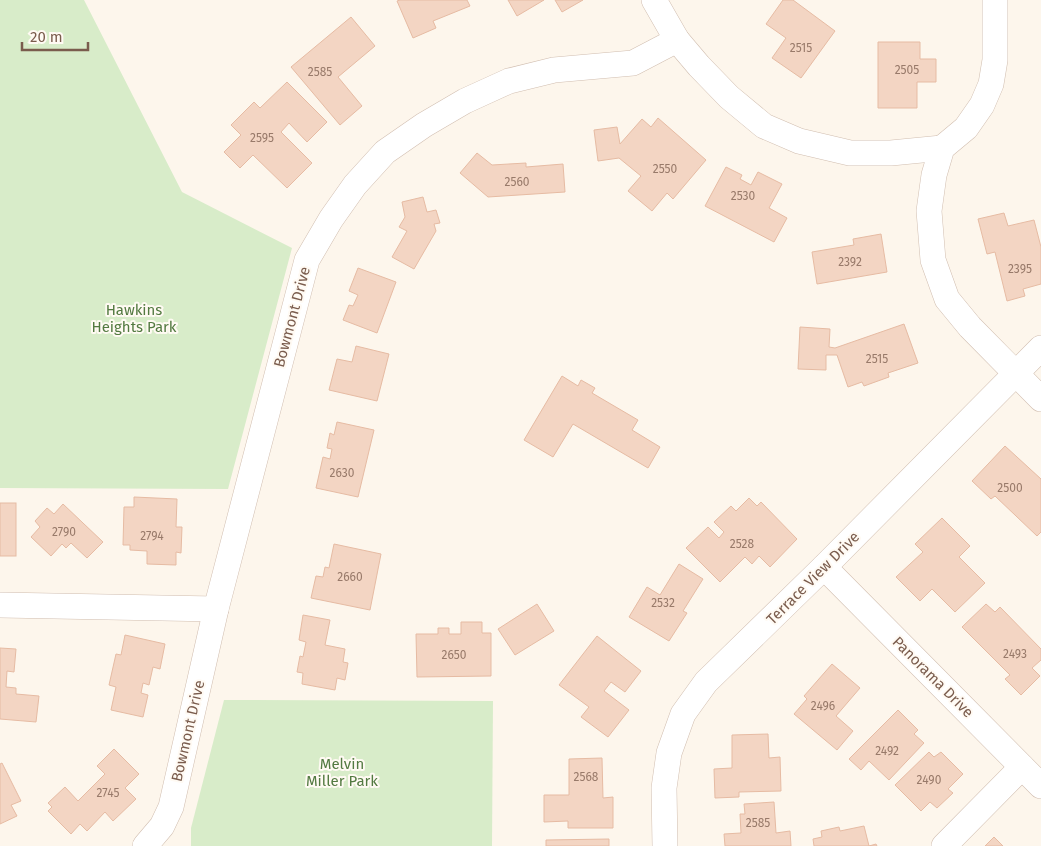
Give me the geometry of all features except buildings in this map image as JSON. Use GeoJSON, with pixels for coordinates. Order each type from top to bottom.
{"type":"FeatureCollection","features":[{"type":"Feature","properties":{"kind":"street"},"geometry":{"type":"LineString","coordinates":[[654,0],[677,40],[729,97],[764,126],[799,142],[850,152],[891,152],[942,148]]}},
{"type":"Feature","properties":{"kind":"street"},"geometry":{"type":"LineString","coordinates":[[994,0],[995,60],[991,84],[982,105],[966,128],[942,148],[934,175],[929,211],[933,260],[948,299],[970,327],[1041,400]]}},
{"type":"Feature","properties":{"kind":"street","name":"Bowmont Drive"},"geometry":{"type":"LineString","coordinates":[[145,846],[162,826],[171,807],[216,609],[307,260],[331,219],[356,185],[385,152],[424,124],[465,101],[509,82],[554,70],[633,63],[677,40]]}},
{"type":"Feature","properties":{"kind":"street","name":"Terrace View Drive"},"geometry":{"type":"LineString","coordinates":[[665,846],[664,788],[669,753],[684,714],[706,682],[824,567],[1041,348]]}},
{"type":"Feature","properties":{"kind":"street","name":"Panorama Drive"},"geometry":{"type":"LineString","coordinates":[[824,567],[1041,786]]}},
{"type":"Feature","properties":{"kind":"street"},"geometry":{"type":"LineString","coordinates":[[0,605],[216,609]]}},
{"type":"Feature","properties":{"kind":"street"},"geometry":{"type":"LineString","coordinates":[[944,846],[1022,767]]}},
{"type":"Feature","properties":{"kind":"green space","name":"Hawkins Heights Park"},"geometry":{"type":"Polygon","coordinates":[[[0,0],[84,0],[182,192],[292,248],[228,489],[0,488],[0,0]]]}},
{"type":"Feature","properties":{"kind":"green space","name":"Melvin Miller Park"},"geometry":{"type":"Polygon","coordinates":[[[224,700],[493,701],[492,846],[191,846],[191,828],[224,700]]]}}]}
